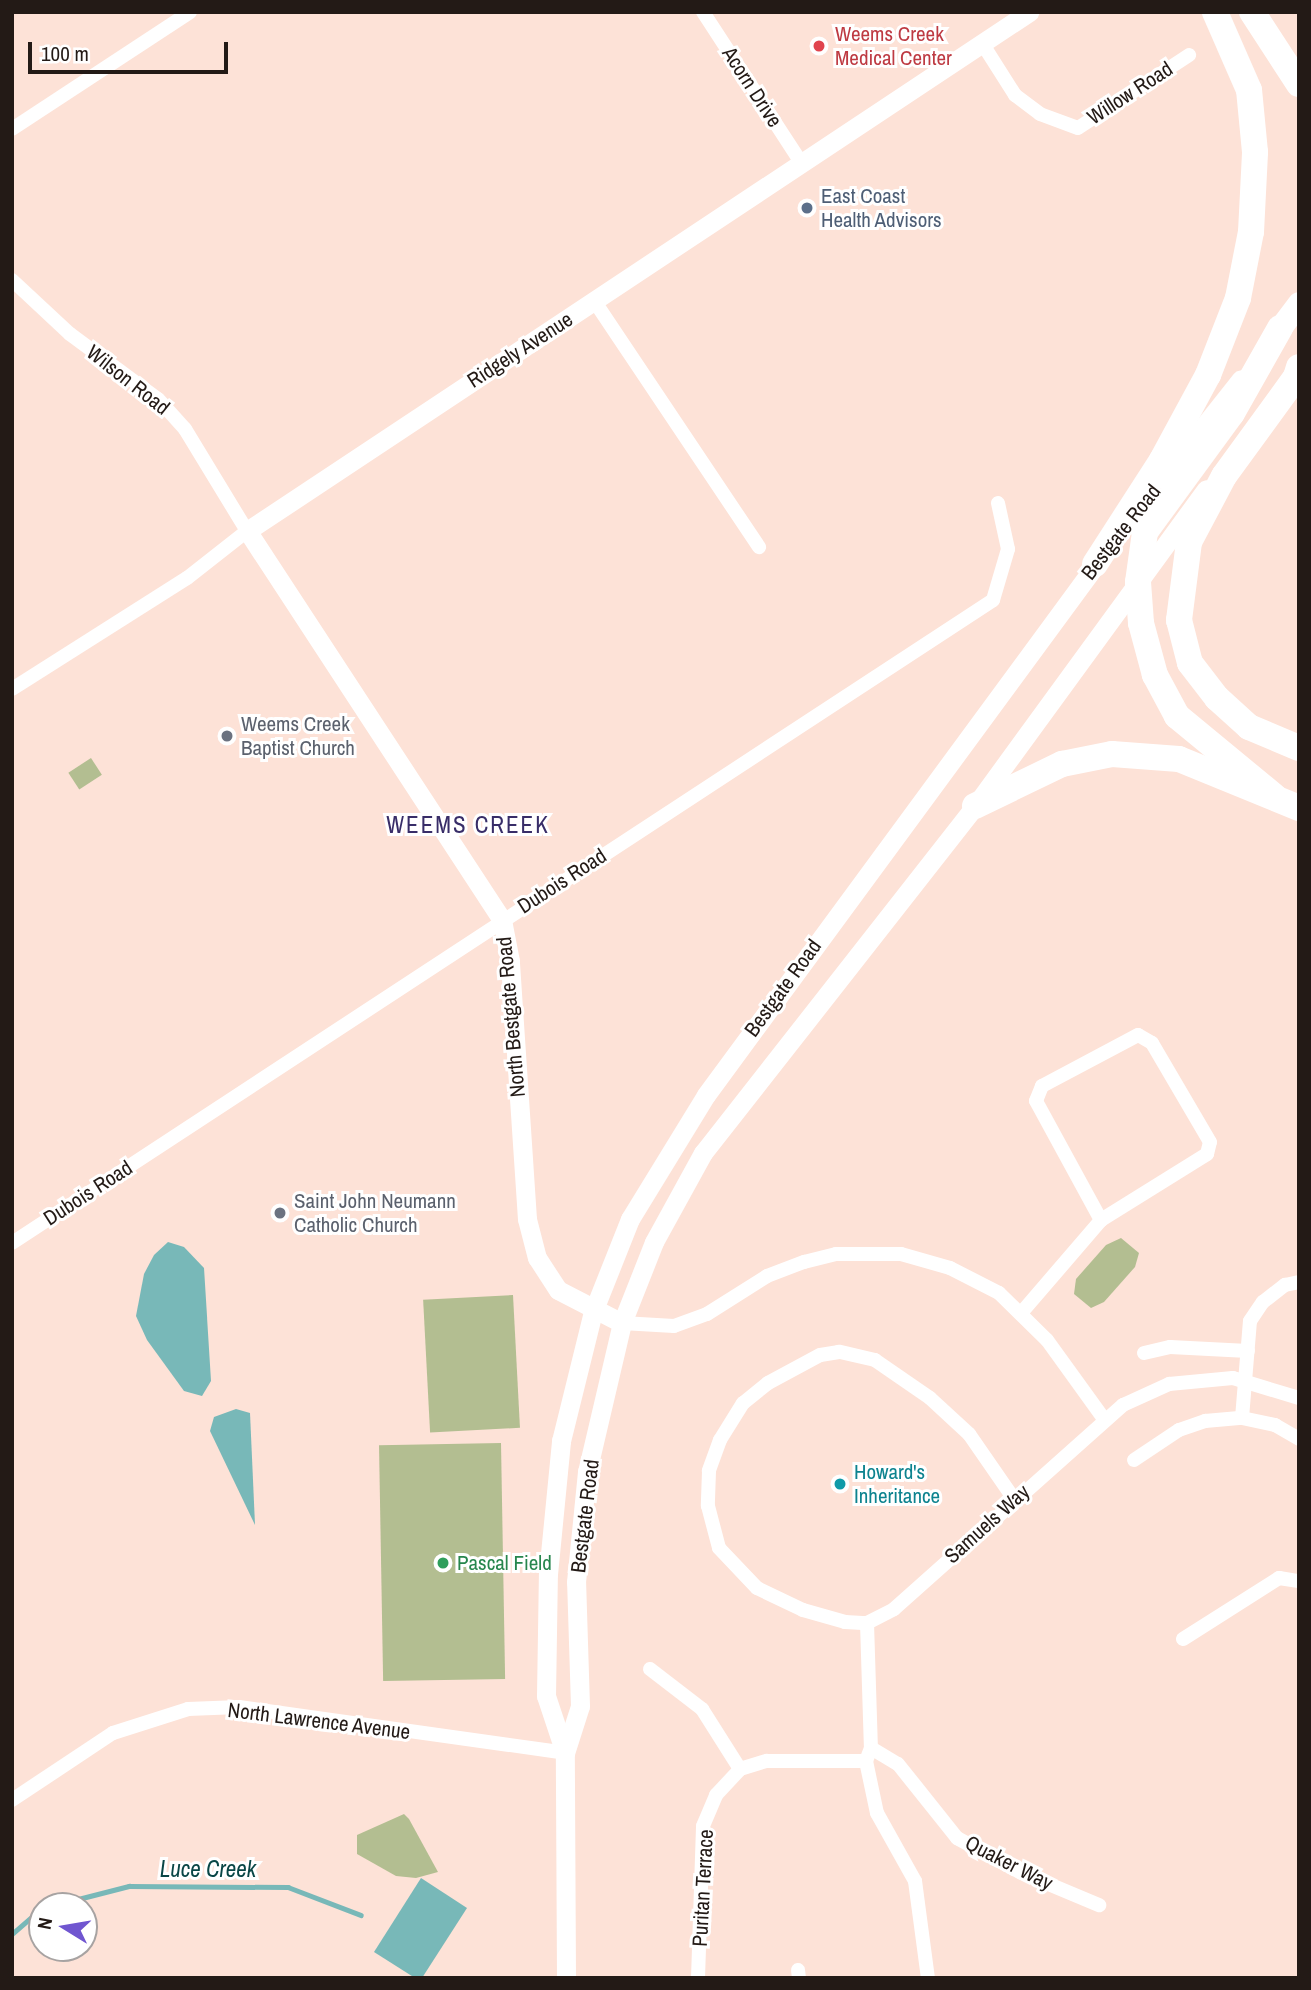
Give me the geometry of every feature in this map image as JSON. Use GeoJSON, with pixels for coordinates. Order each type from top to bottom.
{"type":"FeatureCollection","features":[{"type":"Feature","properties":{"kind":"highway"},"geometry":{"type":"LineString","coordinates":[[1095,564],[1162,460],[1208,374],[1238,298],[1251,232],[1255,152],[1249,90],[1215,12]]}},
{"type":"Feature","properties":{"kind":"highway"},"geometry":{"type":"LineString","coordinates":[[1252,12],[1299,84]]}},
{"type":"Feature","properties":{"kind":"highway"},"geometry":{"type":"LineString","coordinates":[[1274,796],[1177,716],[1155,676],[1141,623],[1138,582],[1145,532],[1232,413],[1280,328]]}},
{"type":"Feature","properties":{"kind":"highway"},"geometry":{"type":"LineString","coordinates":[[1299,365],[1296,377],[1224,476],[1189,542],[1179,620],[1190,663],[1217,698],[1249,727],[1299,748]]}},
{"type":"Feature","properties":{"kind":"highway"},"geometry":{"type":"LineString","coordinates":[[975,806],[1062,764],[1112,754],[1179,759],[1299,807]]}},
{"type":"Feature","properties":{"kind":"main road","name":"Ridgely Avenue"},"geometry":{"type":"LineString","coordinates":[[247,531],[595,302],[800,161],[1029,12]]}},
{"type":"Feature","properties":{"kind":"main road"},"geometry":{"type":"LineString","coordinates":[[1280,328],[1299,303]]}},
{"type":"Feature","properties":{"kind":"main road","name":"Bestgate Road"},"geometry":{"type":"LineString","coordinates":[[565,1753],[546,1696],[551,1509],[561,1441],[593,1312],[630,1219],[706,1095],[1095,564],[1280,328]]}},
{"type":"Feature","properties":{"kind":"main road","name":"Bestgate Road"},"geometry":{"type":"LineString","coordinates":[[566,1978],[565,1753],[580,1706],[576,1582],[587,1472],[622,1323],[654,1242],[704,1153],[975,806],[1299,365]]}},
{"type":"Feature","properties":{"kind":"main road","name":"North Bestgate Road"},"geometry":{"type":"LineString","coordinates":[[247,531],[502,920],[510,961],[527,1219],[537,1258],[558,1290],[593,1312],[622,1323]]}},
{"type":"Feature","properties":{"kind":"street"},"geometry":{"type":"LineString","coordinates":[[12,129],[190,12]]}},
{"type":"Feature","properties":{"kind":"street","name":"Acorn Drive"},"geometry":{"type":"LineString","coordinates":[[703,12],[800,161]]}},
{"type":"Feature","properties":{"kind":"street","name":"Willow Road"},"geometry":{"type":"LineString","coordinates":[[982,43],[1015,95],[1040,114],[1078,128],[1189,55]]}},
{"type":"Feature","properties":{"kind":"street","name":"Wilson Road"},"geometry":{"type":"LineString","coordinates":[[12,280],[70,334],[158,399],[185,429],[247,531]]}},
{"type":"Feature","properties":{"kind":"street"},"geometry":{"type":"LineString","coordinates":[[595,302],[759,547]]}},
{"type":"Feature","properties":{"kind":"street","name":"Dubois Road"},"geometry":{"type":"LineString","coordinates":[[12,1243],[993,600],[1008,549],[998,503]]}},
{"type":"Feature","properties":{"kind":"street","name":"Ridgely Avenue"},"geometry":{"type":"LineString","coordinates":[[12,690],[187,578],[247,531]]}},
{"type":"Feature","properties":{"kind":"street"},"geometry":{"type":"LineString","coordinates":[[1022,1312],[1101,1220],[1192,1166],[1207,1154],[1210,1143],[1152,1043],[1138,1035],[1042,1086],[1036,1101],[1101,1220]]}},
{"type":"Feature","properties":{"kind":"street"},"geometry":{"type":"LineString","coordinates":[[622,1323],[658,1328],[690,1322],[767,1276],[836,1254],[901,1254],[950,1268],[999,1293],[1022,1312],[1104,1419]]}},
{"type":"Feature","properties":{"kind":"street"},"geometry":{"type":"LineString","coordinates":[[1242,1418],[1250,1321],[1263,1302],[1285,1285],[1299,1282]]}},
{"type":"Feature","properties":{"kind":"street"},"geometry":{"type":"LineString","coordinates":[[1143,1353],[1170,1347],[1248,1351]]}},
{"type":"Feature","properties":{"kind":"street"},"geometry":{"type":"LineString","coordinates":[[928,1978],[915,1881],[877,1813],[869,1754],[867,1623],[845,1622],[803,1610],[757,1588],[719,1548],[708,1506],[709,1471],[720,1440],[743,1403],[768,1382],[820,1355],[857,1354],[874,1360],[938,1405],[969,1434],[1014,1499]]}},
{"type":"Feature","properties":{"kind":"street","name":"Samuels Way"},"geometry":{"type":"LineString","coordinates":[[867,1623],[894,1609],[1014,1499],[1123,1405],[1169,1384],[1245,1381],[1299,1398]]}},
{"type":"Feature","properties":{"kind":"street"},"geometry":{"type":"LineString","coordinates":[[1134,1460],[1179,1430],[1205,1421],[1242,1418],[1275,1425],[1299,1438]]}},
{"type":"Feature","properties":{"kind":"street"},"geometry":{"type":"LineString","coordinates":[[1184,1639],[1279,1578],[1299,1581]]}},
{"type":"Feature","properties":{"kind":"street"},"geometry":{"type":"LineString","coordinates":[[650,1669],[702,1709],[740,1769],[767,1761],[869,1754]]}},
{"type":"Feature","properties":{"kind":"street","name":"North Lawrence Avenue"},"geometry":{"type":"LineString","coordinates":[[12,1800],[113,1733],[188,1709],[239,1707],[565,1753]]}},
{"type":"Feature","properties":{"kind":"street","name":"Quaker Way"},"geometry":{"type":"LineString","coordinates":[[869,1754],[898,1764],[957,1838],[1020,1872],[1099,1905]]}},
{"type":"Feature","properties":{"kind":"street","name":"Puritan Terrace"},"geometry":{"type":"LineString","coordinates":[[698,1978],[704,1826],[716,1795],[740,1769]]}},
{"type":"Feature","properties":{"kind":"green space"},"geometry":{"type":"Polygon","coordinates":[[[91,758],[102,775],[79,789],[68,773],[91,758]]]}},
{"type":"Feature","properties":{"kind":"green space"},"geometry":{"type":"Polygon","coordinates":[[[1121,1238],[1139,1253],[1135,1267],[1104,1302],[1091,1308],[1074,1294],[1076,1279],[1106,1245],[1121,1238]]]}},
{"type":"Feature","properties":{"kind":"green space"},"geometry":{"type":"Polygon","coordinates":[[[513,1295],[520,1428],[430,1433],[423,1300],[513,1295]]]}},
{"type":"Feature","properties":{"kind":"green space","name":"Pascal Field"},"geometry":{"type":"Polygon","coordinates":[[[501,1443],[505,1679],[383,1681],[379,1445],[501,1443]]]}},
{"type":"Feature","properties":{"kind":"green space"},"geometry":{"type":"Polygon","coordinates":[[[404,1814],[438,1872],[416,1878],[396,1876],[357,1854],[357,1835],[404,1814]]]}},
{"type":"Feature","properties":{"kind":"water"},"geometry":{"type":"Polygon","coordinates":[[[168,1242],[184,1247],[204,1268],[211,1381],[202,1396],[184,1391],[147,1340],[136,1316],[144,1274],[154,1255],[168,1242]]]}},
{"type":"Feature","properties":{"kind":"water"},"geometry":{"type":"Polygon","coordinates":[[[236,1409],[250,1413],[255,1525],[210,1431],[214,1417],[236,1409]]]}},
{"type":"Feature","properties":{"kind":"water"},"geometry":{"type":"Polygon","coordinates":[[[421,1878],[467,1908],[422,1978],[415,1978],[374,1952],[421,1878]]]}},
{"type":"Feature","properties":{"kind":"waterway","name":"Luce Creek"},"geometry":{"type":"LineString","coordinates":[[98,1894],[129,1886],[288,1887],[361,1915]]}},
{"type":"Feature","properties":{"kind":"waterway","name":"Luce Creek"},"geometry":{"type":"LineString","coordinates":[[12,1934],[28,1920]]}},
{"type":"Feature","properties":{"kind":"place","name":"Weems Creek Medical Center"},"geometry":{"type":"Point","coordinates":[819,46]}},
{"type":"Feature","properties":{"kind":"place","name":"East Coast Health Advisors"},"geometry":{"type":"Point","coordinates":[807,208]}},
{"type":"Feature","properties":{"kind":"place","name":"Weems Creek Baptist Church"},"geometry":{"type":"Point","coordinates":[227,736]}},
{"type":"Feature","properties":{"kind":"place","name":"Saint John Neumann Catholic Church"},"geometry":{"type":"Point","coordinates":[280,1213]}},
{"type":"Feature","properties":{"kind":"place","name":"Howard's Inheritance"},"geometry":{"type":"Point","coordinates":[840,1484]}},
{"type":"Feature","properties":{"kind":"place","name":"Pascal Field"},"geometry":{"type":"Point","coordinates":[443,1563]}},
{"type":"Feature","properties":{"kind":"district","name":"WEEMS CREEK"},"geometry":{"type":"Point","coordinates":[468,825]}}]}
